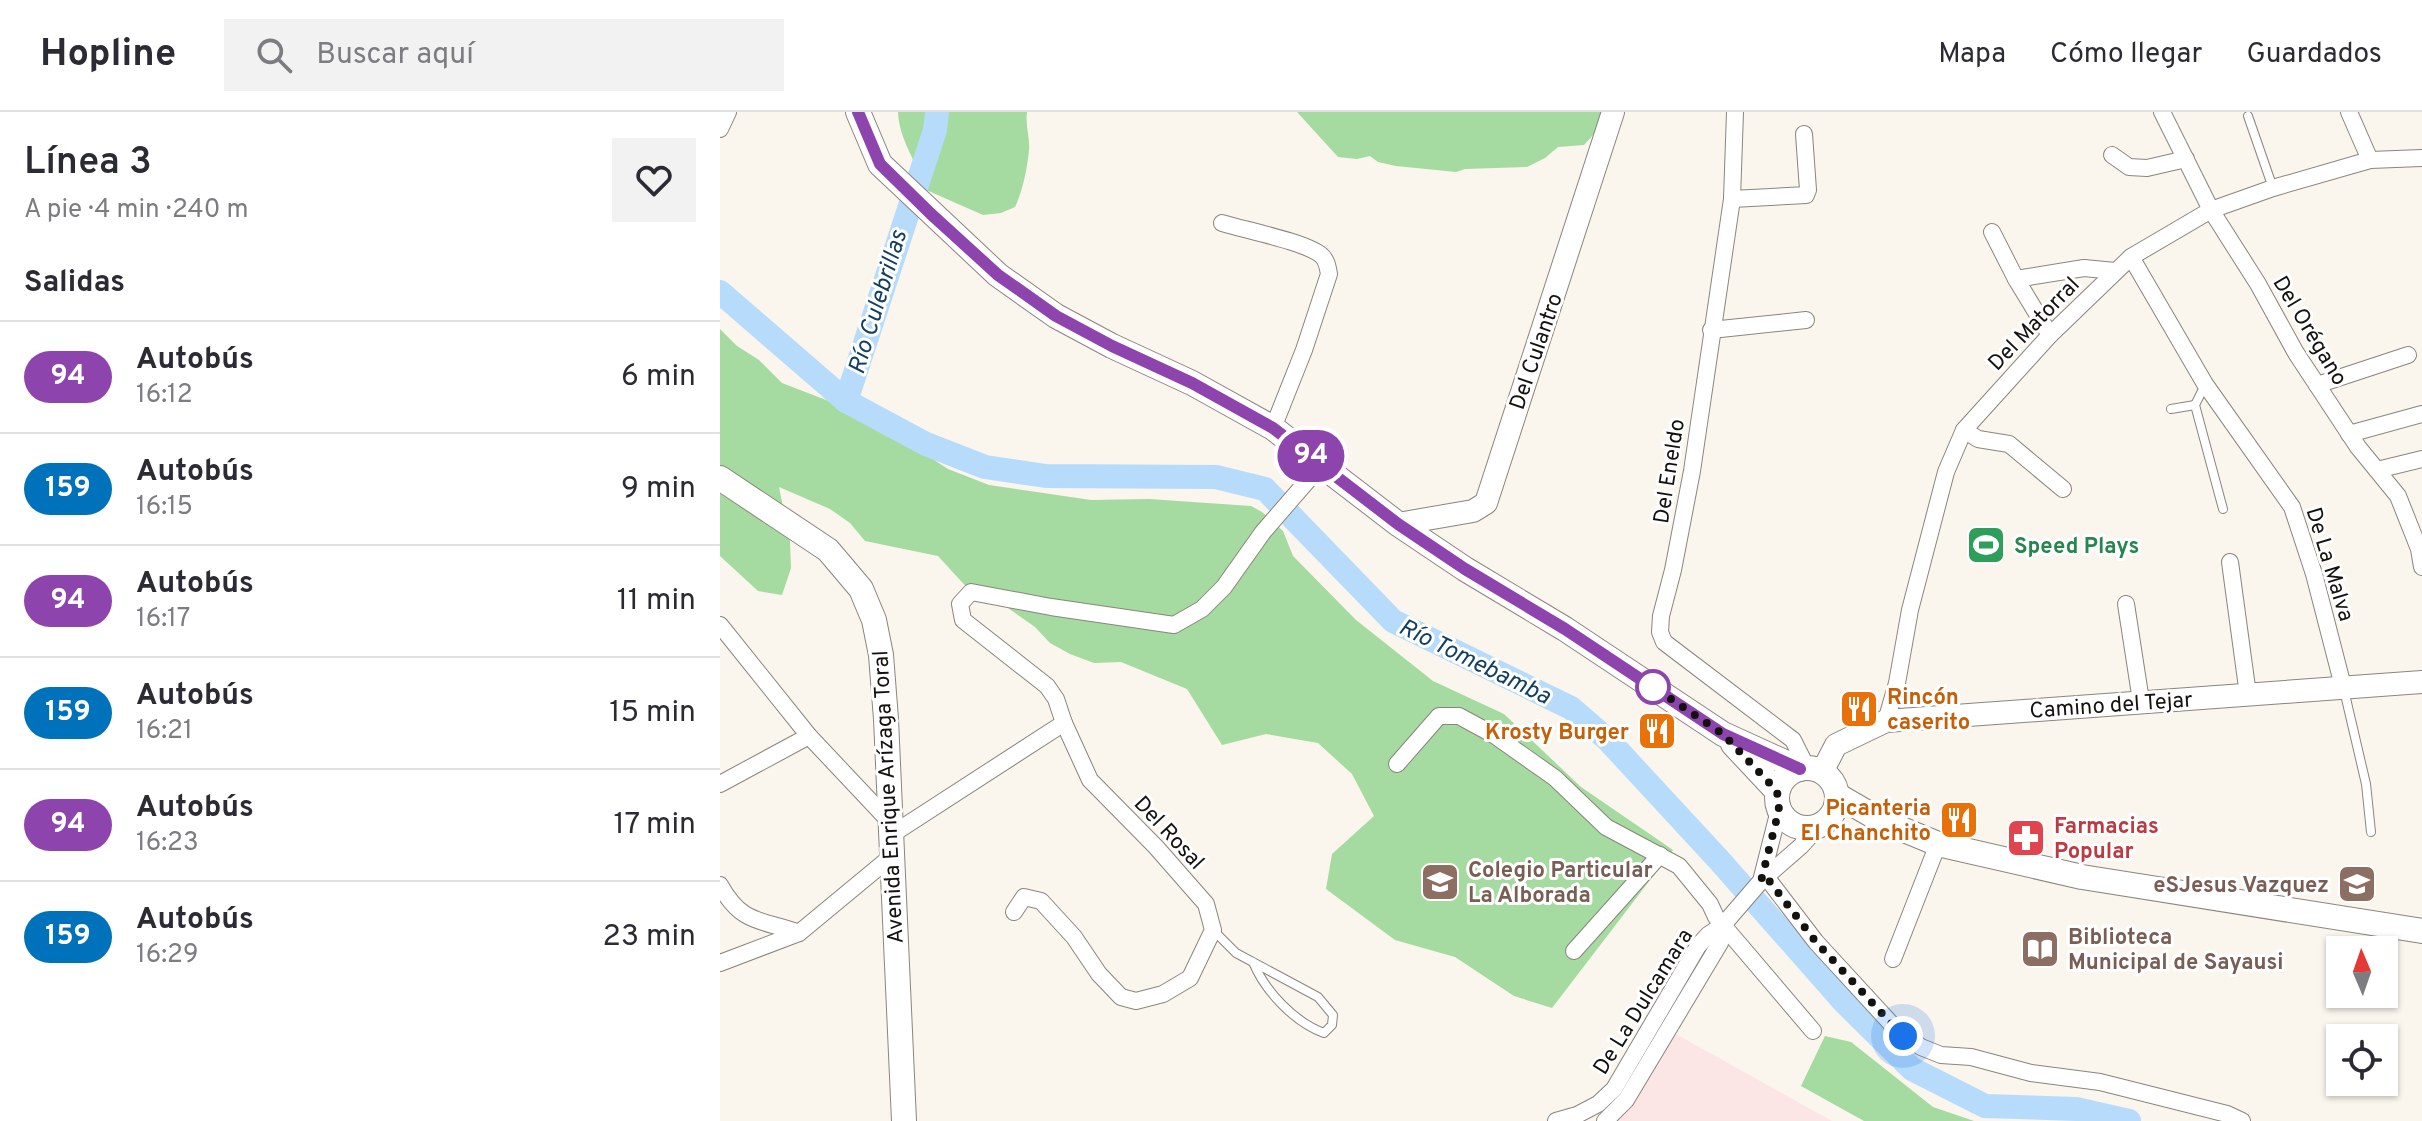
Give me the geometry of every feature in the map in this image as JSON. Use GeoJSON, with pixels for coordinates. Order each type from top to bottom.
{"type":"FeatureCollection","features":[{"type":"Feature","properties":{"kind":"main road"},"geometry":{"type":"LineString","coordinates":[[858,112],[880,164],[998,275],[1056,316],[1192,383],[1273,428],[1398,524],[1465,569],[1565,629],[1723,734],[1810,770],[1834,786],[1837,795],[1833,813],[1824,822]]}},
{"type":"Feature","properties":{"kind":"main road","name":"Avenida Enrique Arízaga Toral"},"geometry":{"type":"LineString","coordinates":[[720,478],[828,550],[861,589],[874,620],[881,655],[906,1121]]}},
{"type":"Feature","properties":{"kind":"main road"},"geometry":{"type":"LineString","coordinates":[[1723,734],[1778,801],[1790,822],[1811,827],[1824,822],[1880,820]]}},
{"type":"Feature","properties":{"kind":"main road"},"geometry":{"type":"LineString","coordinates":[[1778,801],[1785,777],[1810,770]]}},
{"type":"Feature","properties":{"kind":"main road"},"geometry":{"type":"LineString","coordinates":[[1837,795],[1880,820],[1938,844],[2082,877],[2422,931]]}},
{"type":"Feature","properties":{"kind":"street"},"geometry":{"type":"LineString","coordinates":[[720,129],[728,112]]}},
{"type":"Feature","properties":{"kind":"street","name":"Del Culantro"},"geometry":{"type":"LineString","coordinates":[[1398,524],[1473,511],[1486,503],[1613,112]]}},
{"type":"Feature","properties":{"kind":"street","name":"Del Eneldo"},"geometry":{"type":"LineString","coordinates":[[1735,112],[1732,199],[1692,471],[1660,632],[1664,642],[1793,740],[1810,770]]}},
{"type":"Feature","properties":{"kind":"street","name":"Del Orégano"},"geometry":{"type":"LineString","coordinates":[[2162,112],[2211,210],[2317,385],[2349,434],[2398,496],[2420,549],[2422,567]]}},
{"type":"Feature","properties":{"kind":"street"},"geometry":{"type":"LineString","coordinates":[[2349,112],[2370,160]]}},
{"type":"Feature","properties":{"kind":"street"},"geometry":{"type":"LineString","coordinates":[[1732,199],[1806,195],[1804,134]]}},
{"type":"Feature","properties":{"kind":"street"},"geometry":{"type":"LineString","coordinates":[[2112,155],[2129,167],[2147,168],[2186,159]]}},
{"type":"Feature","properties":{"kind":"street","name":"Del Matorral"},"geometry":{"type":"LineString","coordinates":[[1886,721],[1897,683],[1910,610],[1946,472],[1964,430],[2050,335],[2131,257],[2211,210],[2370,160],[2422,158]]}},
{"type":"Feature","properties":{"kind":"street"},"geometry":{"type":"LineString","coordinates":[[1222,223],[1308,248],[1322,256],[1327,264],[1329,274],[1273,428]]}},
{"type":"Feature","properties":{"kind":"street"},"geometry":{"type":"LineString","coordinates":[[1992,232],[2050,335]]}},
{"type":"Feature","properties":{"kind":"street","name":"De La Malva"},"geometry":{"type":"LineString","coordinates":[[2131,257],[2205,384],[2292,507],[2314,574],[2344,690]]}},
{"type":"Feature","properties":{"kind":"street"},"geometry":{"type":"LineString","coordinates":[[2016,279],[2084,268],[2115,271]]}},
{"type":"Feature","properties":{"kind":"street"},"geometry":{"type":"LineString","coordinates":[[1711,330],[1806,320]]}},
{"type":"Feature","properties":{"kind":"street"},"geometry":{"type":"LineString","coordinates":[[2317,385],[2408,355]]}},
{"type":"Feature","properties":{"kind":"street"},"geometry":{"type":"LineString","coordinates":[[2349,434],[2422,414]]}},
{"type":"Feature","properties":{"kind":"street"},"geometry":{"type":"LineString","coordinates":[[1964,430],[1978,439],[2009,444],[2063,489]]}},
{"type":"Feature","properties":{"kind":"street"},"geometry":{"type":"LineString","coordinates":[[2377,470],[2422,459]]}},
{"type":"Feature","properties":{"kind":"street","name":"Del Rosal"},"geometry":{"type":"LineString","coordinates":[[1213,930],[1206,904],[1156,847],[1090,780],[1056,699],[1047,686],[963,620],[960,604],[971,592],[1174,625],[1202,609],[1224,587],[1263,532],[1322,464]]}},
{"type":"Feature","properties":{"kind":"street"},"geometry":{"type":"LineString","coordinates":[[2230,562],[2248,695]]}},
{"type":"Feature","properties":{"kind":"street"},"geometry":{"type":"LineString","coordinates":[[2126,604],[2141,701]]}},
{"type":"Feature","properties":{"kind":"street"},"geometry":{"type":"LineString","coordinates":[[720,625],[892,838]]}},
{"type":"Feature","properties":{"kind":"street","name":"Camino del Tejar"},"geometry":{"type":"LineString","coordinates":[[1810,770],[1836,745],[1886,721],[2422,682]]}},
{"type":"Feature","properties":{"kind":"street"},"geometry":{"type":"LineString","coordinates":[[1397,764],[1439,716],[1459,716],[1540,766],[1606,827],[1686,872],[1813,1031]]}},
{"type":"Feature","properties":{"kind":"street"},"geometry":{"type":"LineString","coordinates":[[720,963],[799,933],[892,838],[1064,723]]}},
{"type":"Feature","properties":{"kind":"street"},"geometry":{"type":"LineString","coordinates":[[720,784],[809,736]]}},
{"type":"Feature","properties":{"kind":"street","name":"De La Dulcamara"},"geometry":{"type":"LineString","coordinates":[[1762,881],[1778,801]]}},
{"type":"Feature","properties":{"kind":"street","name":"De La Dulcamara"},"geometry":{"type":"LineString","coordinates":[[1556,1121],[1577,1115],[1606,1099],[1698,946],[1824,822]]}},
{"type":"Feature","properties":{"kind":"street"},"geometry":{"type":"LineString","coordinates":[[1893,959],[1938,844]]}},
{"type":"Feature","properties":{"kind":"street"},"geometry":{"type":"LineString","coordinates":[[1574,951],[1660,855]]}},
{"type":"Feature","properties":{"kind":"street"},"geometry":{"type":"LineString","coordinates":[[1762,881],[1896,1029],[1921,1047],[1941,1055],[1982,1060],[2031,1073],[2100,1082],[2227,1114],[2242,1121]]}},
{"type":"Feature","properties":{"kind":"street"},"geometry":{"type":"LineString","coordinates":[[720,885],[733,905],[745,916],[799,933]]}},
{"type":"Feature","properties":{"kind":"street"},"geometry":{"type":"LineString","coordinates":[[1014,912],[1024,897],[1041,901],[1074,937],[1099,974],[1121,997],[1136,1001],[1163,994],[1190,978],[1213,930]]}},
{"type":"Feature","properties":{"kind":"street","name":"De La Dulcamara"},"geometry":{"type":"LineString","coordinates":[[1605,1121],[1626,1100],[1659,1046],[1720,943],[1725,922]]}},
{"type":"Feature","properties":{"kind":"lane"},"geometry":{"type":"LineString","coordinates":[[2248,116],[2273,188]]}},
{"type":"Feature","properties":{"kind":"lane"},"geometry":{"type":"LineString","coordinates":[[2205,384],[2195,405],[2223,509]]}},
{"type":"Feature","properties":{"kind":"lane"},"geometry":{"type":"LineString","coordinates":[[2171,409],[2195,405]]}},
{"type":"Feature","properties":{"kind":"lane","name":"De La Malva"},"geometry":{"type":"LineString","coordinates":[[2344,690],[2366,784],[2371,832]]}},
{"type":"Feature","properties":{"kind":"lane","name":"Del Rosal"},"geometry":{"type":"LineString","coordinates":[[1213,930],[1236,953],[1253,962],[1318,997],[1333,1015],[1332,1025],[1324,1033],[1310,1028],[1270,990],[1253,962]]}},
{"type":"Feature","properties":{"kind":"shaded area"},"geometry":{"type":"Polygon","coordinates":[[[1674,1033],[1832,1121],[1610,1121],[1674,1033]]]}},
{"type":"Feature","properties":{"kind":"green space"},"geometry":{"type":"Polygon","coordinates":[[[898,112],[1027,112],[1028,157],[1015,207],[1001,213],[983,215],[924,189],[902,132],[898,112]]]}},
{"type":"Feature","properties":{"kind":"green space"},"geometry":{"type":"Polygon","coordinates":[[[1297,112],[1601,112],[1601,117],[1597,130],[1584,145],[1558,147],[1527,167],[1456,172],[1396,166],[1378,162],[1370,156],[1357,159],[1338,157],[1297,112]]]}},
{"type":"Feature","properties":{"kind":"green space"},"geometry":{"type":"Polygon","coordinates":[[[720,329],[782,383],[865,415],[948,469],[989,485],[1091,500],[1149,499],[1251,506],[1262,512],[1283,531],[1293,556],[1356,620],[1433,681],[1504,714],[1581,787],[1673,850],[1552,1008],[1514,996],[1455,957],[1395,940],[1326,889],[1332,854],[1374,816],[1352,774],[1318,743],[1266,734],[1222,745],[1187,689],[1121,662],[1094,663],[1070,654],[1050,643],[1035,627],[988,594],[971,592],[938,556],[865,541],[850,523],[830,509],[779,487],[790,542],[791,568],[782,595],[758,591],[720,556],[720,329]]]}},
{"type":"Feature","properties":{"kind":"green space"},"geometry":{"type":"Polygon","coordinates":[[[1825,1036],[1851,1042],[1933,1107],[1974,1121],[1864,1121],[1801,1086],[1825,1036]]]}},
{"type":"Feature","properties":{"kind":"waterway","name":"Río Culebrillas"},"geometry":{"type":"LineString","coordinates":[[846,401],[935,130],[937,112]]}},
{"type":"Feature","properties":{"kind":"waterway","name":"Río Tomebamba"},"geometry":{"type":"LineString","coordinates":[[720,292],[846,401],[926,444],[985,467],[1046,476],[1216,477],[1265,489],[1393,621],[1571,708],[1608,740],[1845,1003],[1912,1069],[1985,1106],[2076,1109],[2129,1121]]}},
{"type":"Feature","properties":{"kind":"bus line","name":"94"},"geometry":{"type":"LineString","coordinates":[[858,112],[880,164],[998,275],[1056,316],[1192,383],[1273,428],[1398,524],[1465,569],[1565,629],[1723,734],[1800,769]]}},
{"type":"Feature","properties":{"kind":"place","name":"Speed Plays"},"geometry":{"type":"Point","coordinates":[1986,545]}},
{"type":"Feature","properties":{"kind":"place","name":"Rincón caserito"},"geometry":{"type":"Point","coordinates":[1859,709]}},
{"type":"Feature","properties":{"kind":"place","name":"Krosty Burger"},"geometry":{"type":"Point","coordinates":[1657,731]}},
{"type":"Feature","properties":{"kind":"place","name":"Picanteria El Chanchito"},"geometry":{"type":"Point","coordinates":[1959,820]}},
{"type":"Feature","properties":{"kind":"place","name":"Farmacias Popular"},"geometry":{"type":"Point","coordinates":[2026,838]}},
{"type":"Feature","properties":{"kind":"place","name":"Colegio Particular La Alborada"},"geometry":{"type":"Point","coordinates":[1440,882]}},
{"type":"Feature","properties":{"kind":"place","name":"eSJesus Vazquez"},"geometry":{"type":"Point","coordinates":[2357,884]}},
{"type":"Feature","properties":{"kind":"place","name":"Biblioteca Municipal de Sayausi"},"geometry":{"type":"Point","coordinates":[2040,949]}},
{"type":"Feature","properties":{"kind":"route"},"geometry":{"type":"LineString","coordinates":[[1653,687],[1644,681],[1723,734],[1777,791],[1779,810],[1761,881],[1767,878],[1816,942],[1903,1036]]}}]}
